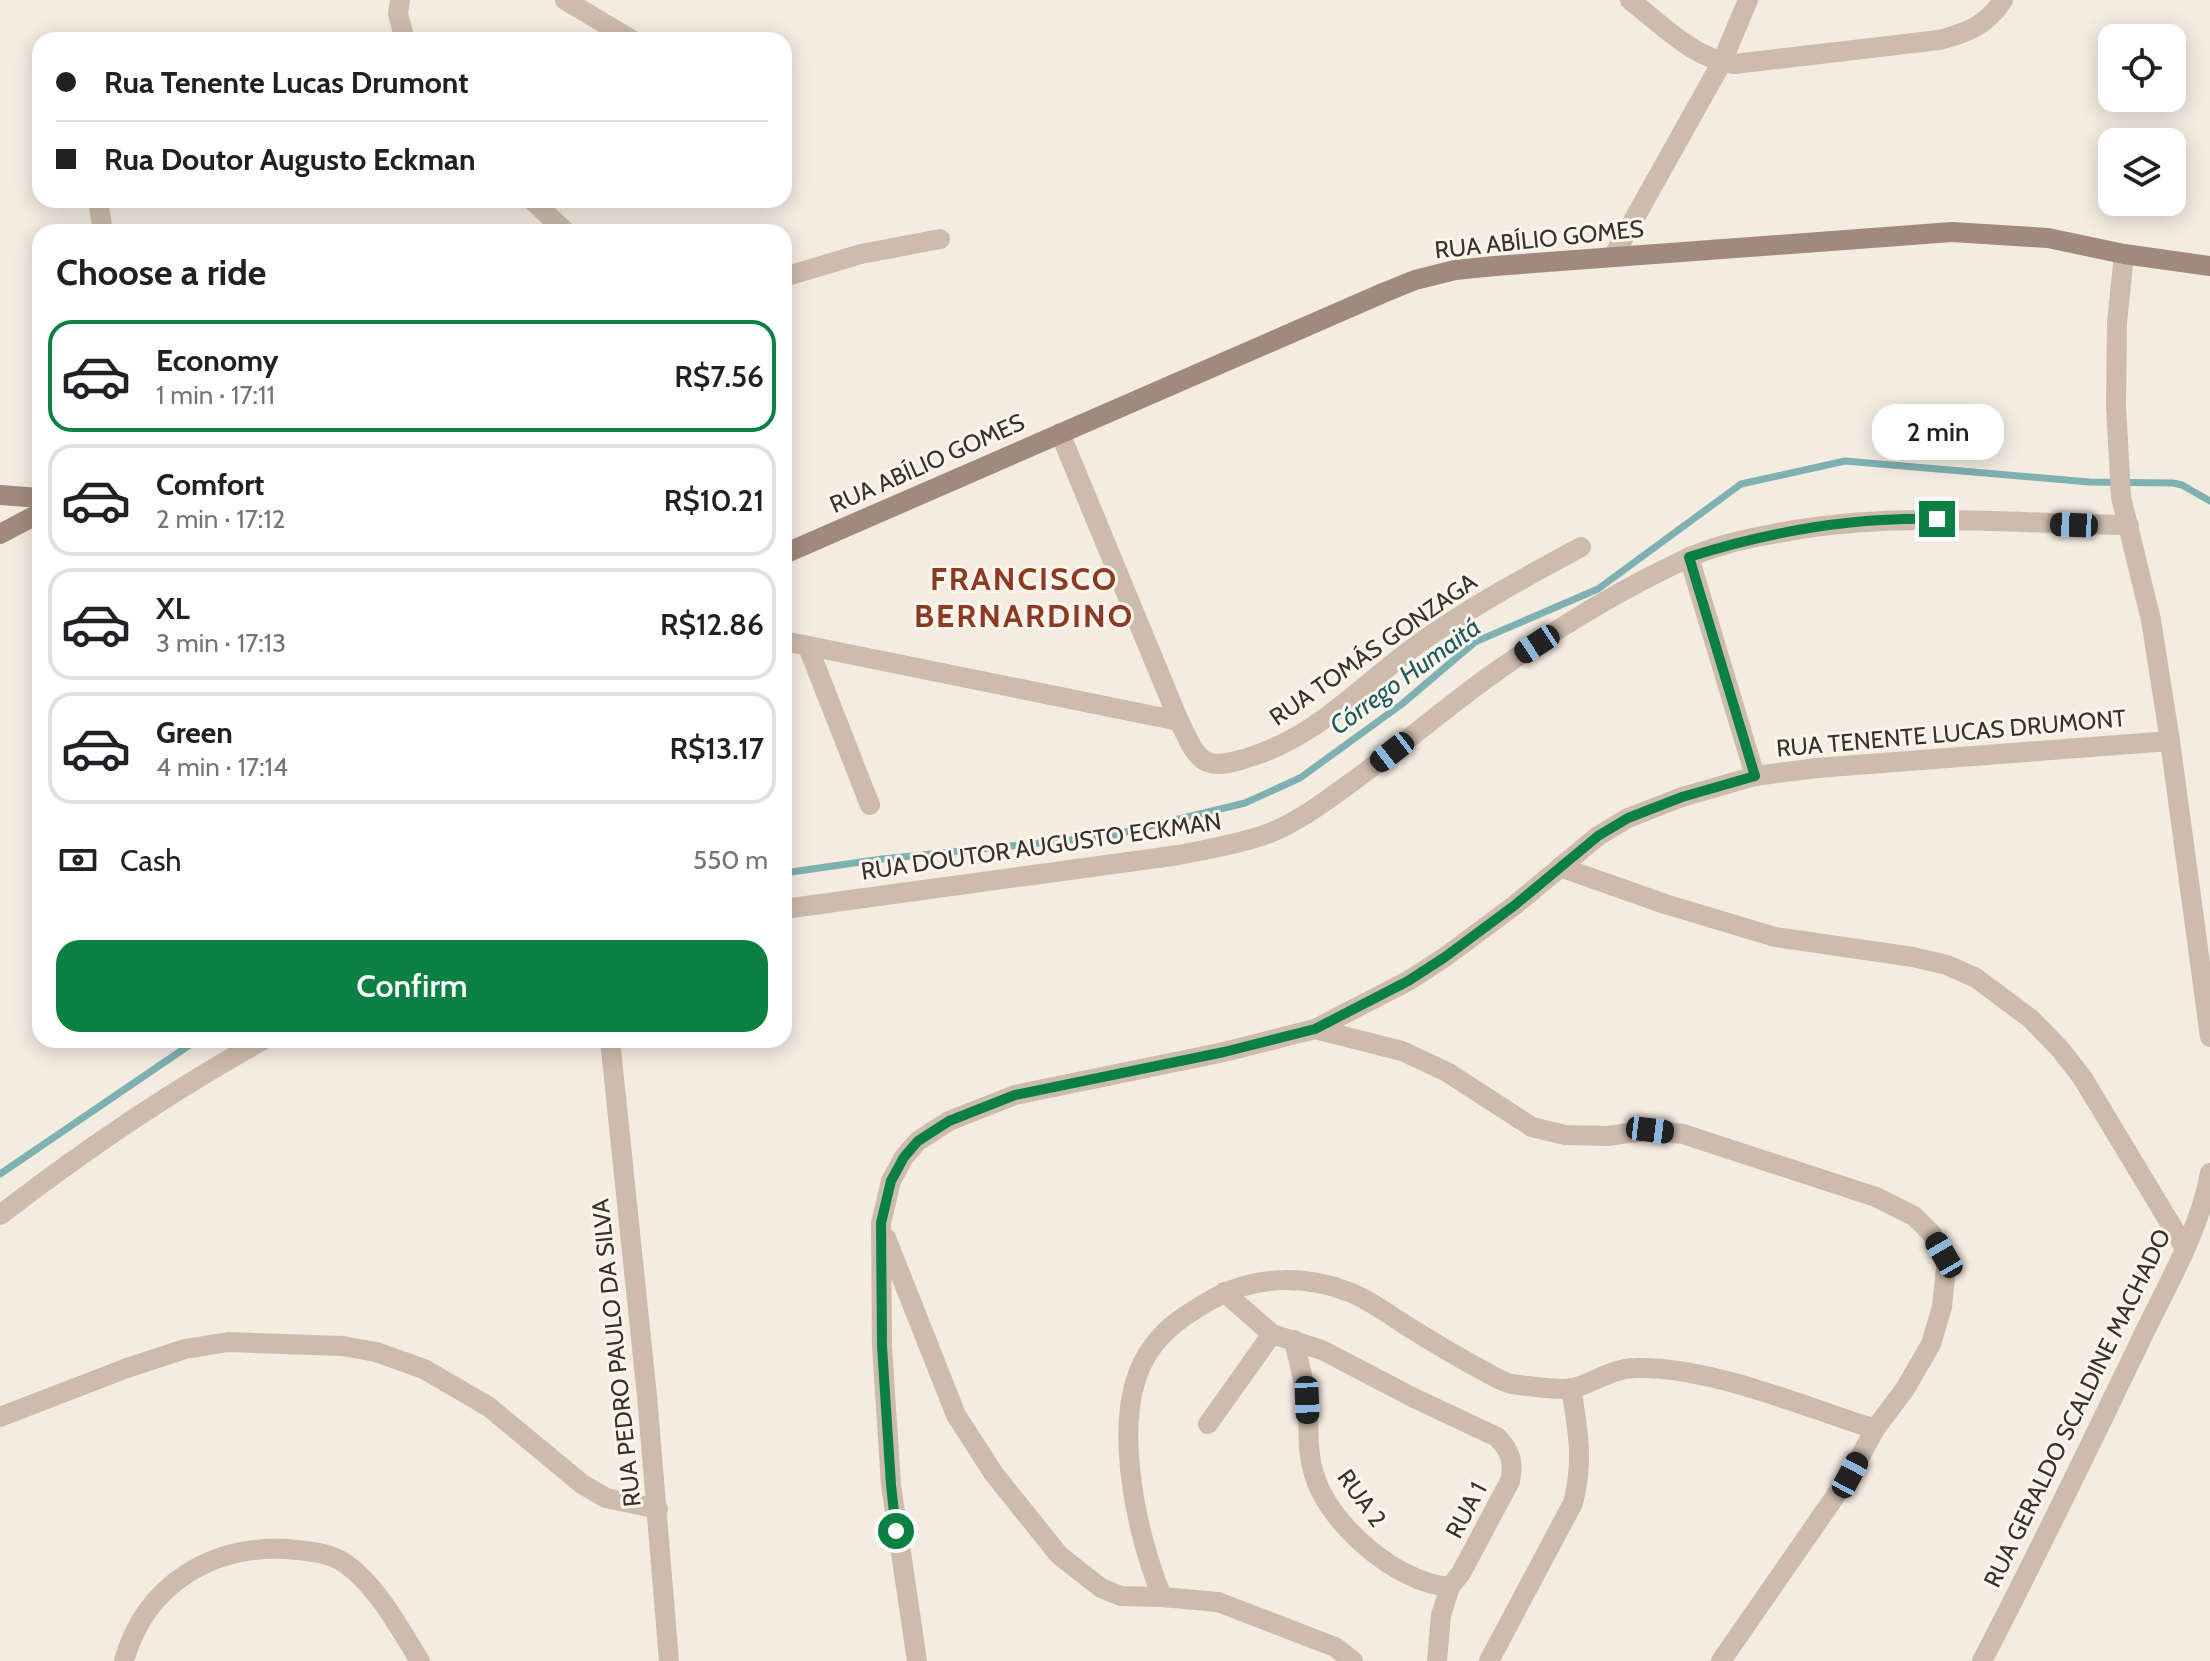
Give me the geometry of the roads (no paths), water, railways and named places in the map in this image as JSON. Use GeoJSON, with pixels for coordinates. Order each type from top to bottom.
{"type":"FeatureCollection","features":[{"type":"Feature","properties":{"kind":"street"},"geometry":{"type":"LineString","coordinates":[[400,0],[398,14],[403,32]]}},
{"type":"Feature","properties":{"kind":"street"},"geometry":{"type":"LineString","coordinates":[[565,0],[619,32]]}},
{"type":"Feature","properties":{"kind":"street"},"geometry":{"type":"LineString","coordinates":[[1630,0],[1694,49],[1722,62],[1749,63],[1939,40],[1966,33],[1985,22],[2003,0]]}},
{"type":"Feature","properties":{"kind":"street"},"geometry":{"type":"LineString","coordinates":[[1614,255],[1722,62],[1748,0]]}},
{"type":"Feature","properties":{"kind":"street"},"geometry":{"type":"LineString","coordinates":[[540,208],[558,224]]}},
{"type":"Feature","properties":{"kind":"street","name":"RUA ABÍLIO GOMES"},"geometry":{"type":"LineString","coordinates":[[792,550],[1415,280],[1455,270],[1614,255],[1952,232],[2048,238],[2124,254],[2210,266]]}},
{"type":"Feature","properties":{"kind":"street"},"geometry":{"type":"LineString","coordinates":[[792,275],[861,254],[940,239]]}},
{"type":"Feature","properties":{"kind":"street"},"geometry":{"type":"LineString","coordinates":[[2124,254],[2117,323],[2116,406],[2121,497],[2151,620],[2210,1037]]}},
{"type":"Feature","properties":{"kind":"street"},"geometry":{"type":"LineString","coordinates":[[1060,433],[1179,721]]}},
{"type":"Feature","properties":{"kind":"street"},"geometry":{"type":"LineString","coordinates":[[0,495],[32,497]]}},
{"type":"Feature","properties":{"kind":"street"},"geometry":{"type":"LineString","coordinates":[[0,534],[32,517]]}},
{"type":"Feature","properties":{"kind":"street","name":"RUA DOUTOR AUGUSTO ECKMAN"},"geometry":{"type":"LineString","coordinates":[[792,908],[1179,855],[1270,833],[1313,809],[1372,768],[1494,673],[1619,594],[1689,557],[1748,539],[1848,521],[1913,519],[2129,525]]}},
{"type":"Feature","properties":{"kind":"street","name":"RUA TOMÁS GONZAGA"},"geometry":{"type":"LineString","coordinates":[[1179,721],[1196,752],[1202,760],[1210,763],[1238,761],[1279,747],[1322,722],[1424,639],[1473,607],[1581,547]]}},
{"type":"Feature","properties":{"kind":"street"},"geometry":{"type":"LineString","coordinates":[[1689,557],[1755,776]]}},
{"type":"Feature","properties":{"kind":"street"},"geometry":{"type":"LineString","coordinates":[[792,643],[1179,721]]}},
{"type":"Feature","properties":{"kind":"street"},"geometry":{"type":"LineString","coordinates":[[808,647],[870,805]]}},
{"type":"Feature","properties":{"kind":"street","name":"RUA TENENTE LUCAS DRUMONT"},"geometry":{"type":"LineString","coordinates":[[917,1661],[891,1485],[882,1346],[881,1223],[891,1181],[904,1157],[918,1141],[949,1121],[1015,1095],[1224,1052],[1315,1029],[1408,981],[1445,957],[1598,836],[1628,818],[1682,797],[1755,776],[1882,762],[2170,741]]}},
{"type":"Feature","properties":{"kind":"street"},"geometry":{"type":"LineString","coordinates":[[1560,867],[1665,904],[1775,937],[1913,957],[1947,965],[1976,978],[2031,1019],[2075,1068],[2185,1248]]}},
{"type":"Feature","properties":{"kind":"street"},"geometry":{"type":"LineString","coordinates":[[1315,1029],[1402,1051],[1447,1072],[1532,1127],[1565,1135],[1608,1136],[1650,1130],[1683,1134],[1876,1197],[1914,1216],[1932,1234],[1944,1255],[1946,1267],[1942,1307],[1931,1344],[1905,1389],[1875,1429],[1850,1475],[1726,1657]]}},
{"type":"Feature","properties":{"kind":"street"},"geometry":{"type":"LineString","coordinates":[[0,1215],[62,1168],[249,1048]]}},
{"type":"Feature","properties":{"kind":"street","name":"RUA PEDRO PAULO DA SILVA"},"geometry":{"type":"LineString","coordinates":[[611,1048],[658,1509],[669,1661]]}},
{"type":"Feature","properties":{"kind":"street","name":"RUA GERALDO SCALDINE MACHADO"},"geometry":{"type":"LineString","coordinates":[[1982,1661],[2035,1559],[2185,1248],[2210,1173]]}},
{"type":"Feature","properties":{"kind":"street"},"geometry":{"type":"LineString","coordinates":[[881,1223],[922,1335],[956,1415],[994,1474],[1059,1555],[1101,1588],[1121,1596],[1218,1602],[1335,1647],[1353,1661]]}},
{"type":"Feature","properties":{"kind":"street"},"geometry":{"type":"LineString","coordinates":[[1162,1597],[1151,1568],[1131,1486],[1130,1405],[1138,1372],[1151,1347],[1175,1321],[1224,1292],[1264,1280],[1294,1280],[1351,1293],[1446,1351],[1508,1384],[1571,1388],[1605,1373],[1635,1368],[1707,1376],[1875,1429]]}},
{"type":"Feature","properties":{"kind":"street"},"geometry":{"type":"LineString","coordinates":[[1224,1292],[1272,1334],[1294,1340]]}},
{"type":"Feature","properties":{"kind":"street"},"geometry":{"type":"LineString","coordinates":[[1208,1424],[1272,1334]]}},
{"type":"Feature","properties":{"kind":"street","name":"RUA 1"},"geometry":{"type":"LineString","coordinates":[[1294,1340],[1322,1350],[1497,1437],[1509,1453],[1514,1467],[1510,1481],[1461,1573],[1450,1587],[1441,1615],[1437,1661]]}},
{"type":"Feature","properties":{"kind":"street","name":"RUA 2"},"geometry":{"type":"LineString","coordinates":[[1294,1340],[1307,1400],[1307,1443],[1314,1477],[1332,1507],[1360,1543],[1386,1565],[1439,1586],[1450,1587]]}},
{"type":"Feature","properties":{"kind":"street"},"geometry":{"type":"LineString","coordinates":[[0,1417],[185,1349],[228,1342],[343,1346],[376,1352],[424,1369],[489,1407],[582,1484],[606,1498],[658,1509]]}},
{"type":"Feature","properties":{"kind":"street"},"geometry":{"type":"LineString","coordinates":[[1489,1661],[1573,1503],[1580,1475],[1580,1445],[1571,1388]]}},
{"type":"Feature","properties":{"kind":"street"},"geometry":{"type":"LineString","coordinates":[[124,1661],[129,1644],[145,1617],[173,1581],[201,1564],[240,1552],[276,1549],[331,1556],[345,1564],[368,1583],[420,1661]]}},
{"type":"Feature","properties":{"kind":"waterway","name":"Córrego Humaitá"},"geometry":{"type":"LineString","coordinates":[[792,872],[882,859],[1109,836],[1245,803],[1300,778],[1402,704],[1475,642],[1598,589],[1741,484],[1845,461],[2089,482],[2173,483],[2210,501]]}},
{"type":"Feature","properties":{"kind":"waterway","name":"Córrego Humaitá"},"geometry":{"type":"LineString","coordinates":[[0,1174],[185,1048]]}},
{"type":"Feature","properties":{"kind":"district","name":"FRANCISCO BERNARDINO"},"geometry":{"type":"Point","coordinates":[1024,596]}}]}
